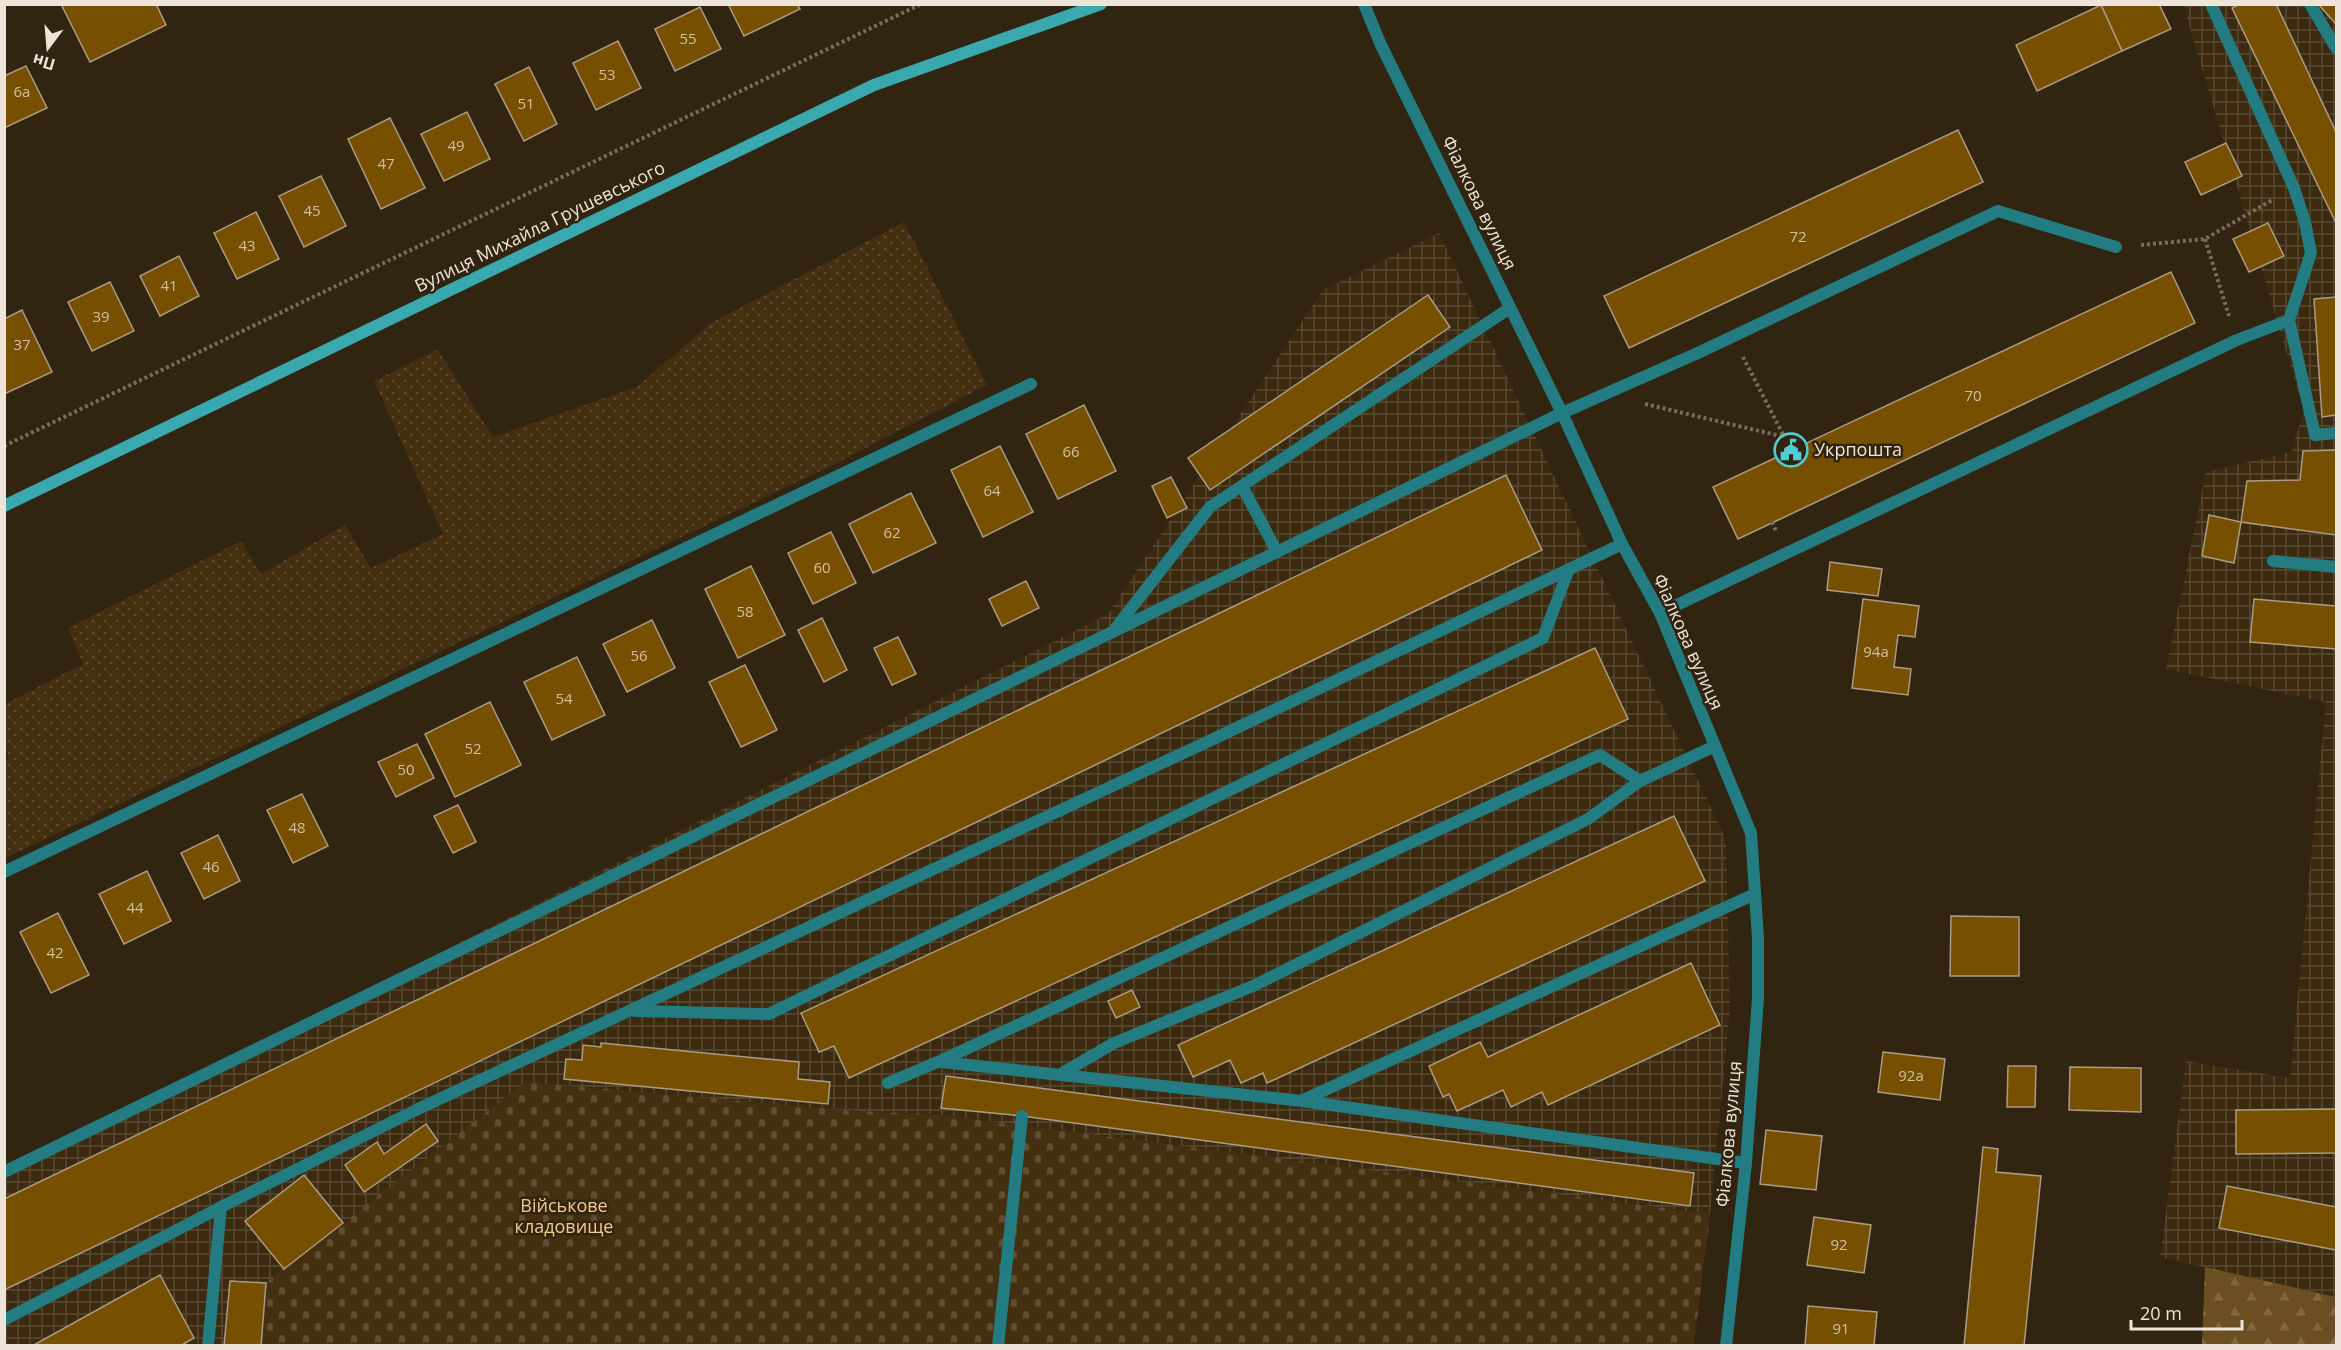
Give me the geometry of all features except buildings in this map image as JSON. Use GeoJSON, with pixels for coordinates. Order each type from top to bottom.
{"type":"FeatureCollection","features":[{"type":"Feature","properties":{"kind":"street","name":"Вулиця Михайла Грушевського"},"geometry":{"type":"LineString","coordinates":[[4,506],[874,85],[1101,4]]}},
{"type":"Feature","properties":{"kind":"street","name":"Фіалкова вулиця"},"geometry":{"type":"LineString","coordinates":[[1364,4],[1386,56],[1562,413],[1622,544],[1660,613],[1751,833],[1758,938],[1758,998],[1746,1163],[1726,1346]]}},
{"type":"Feature","properties":{"kind":"street"},"geometry":{"type":"LineString","coordinates":[[2211,4],[2294,188],[2305,222],[2311,253],[2289,320],[2315,435],[2337,433]]}},
{"type":"Feature","properties":{"kind":"street"},"geometry":{"type":"LineString","coordinates":[[2310,4],[2337,48]]}},
{"type":"Feature","properties":{"kind":"street"},"geometry":{"type":"LineString","coordinates":[[4,1172],[1562,413],[1733,337],[1998,211],[2116,247]]}},
{"type":"Feature","properties":{"kind":"street"},"geometry":{"type":"LineString","coordinates":[[1112,632],[1210,507],[1510,308]]}},
{"type":"Feature","properties":{"kind":"street"},"geometry":{"type":"LineString","coordinates":[[1660,613],[2237,340],[2289,320]]}},
{"type":"Feature","properties":{"kind":"street"},"geometry":{"type":"LineString","coordinates":[[4,872],[1031,384]]}},
{"type":"Feature","properties":{"kind":"street"},"geometry":{"type":"LineString","coordinates":[[1242,486],[1277,552]]}},
{"type":"Feature","properties":{"kind":"street"},"geometry":{"type":"LineString","coordinates":[[4,1320],[221,1207],[418,1109],[1196,747],[1622,544]]}},
{"type":"Feature","properties":{"kind":"street"},"geometry":{"type":"LineString","coordinates":[[2273,561],[2337,567]]}},
{"type":"Feature","properties":{"kind":"street"},"geometry":{"type":"LineString","coordinates":[[630,1011],[769,1014],[1543,638],[1569,569]]}},
{"type":"Feature","properties":{"kind":"street"},"geometry":{"type":"LineString","coordinates":[[1061,1074],[1114,1043],[1253,986],[1588,819],[1640,781],[1715,746]]}},
{"type":"Feature","properties":{"kind":"street"},"geometry":{"type":"LineString","coordinates":[[888,1083],[1600,755],[1640,781]]}},
{"type":"Feature","properties":{"kind":"street"},"geometry":{"type":"LineString","coordinates":[[1302,1101],[1755,894]]}},
{"type":"Feature","properties":{"kind":"street"},"geometry":{"type":"LineString","coordinates":[[940,1061],[1302,1101],[1746,1163]]}},
{"type":"Feature","properties":{"kind":"street"},"geometry":{"type":"LineString","coordinates":[[998,1346],[1022,1116]]}},
{"type":"Feature","properties":{"kind":"street"},"geometry":{"type":"LineString","coordinates":[[208,1345],[221,1207]]}},
{"type":"Feature","properties":{"kind":"path"},"geometry":{"type":"LineString","coordinates":[[4,446],[921,4]]}},
{"type":"Feature","properties":{"kind":"path"},"geometry":{"type":"LineString","coordinates":[[2116,247],[2205,239],[2294,188]]}},
{"type":"Feature","properties":{"kind":"path"},"geometry":{"type":"LineString","coordinates":[[2205,239],[2237,340]]}},
{"type":"Feature","properties":{"kind":"path"},"geometry":{"type":"LineString","coordinates":[[1733,337],[1791,450]]}},
{"type":"Feature","properties":{"kind":"path"},"geometry":{"type":"LineString","coordinates":[[1605,394],[1785,437]]}},
{"type":"Feature","properties":{"kind":"shaded area"},"geometry":{"type":"Polygon","coordinates":[[[2183,5],[2336,5],[2336,1297],[2160,1257],[2186,1061],[2290,1078],[2326,702],[2166,669],[2206,472],[2291,452],[2304,411],[2183,5]]]}},
{"type":"Feature","properties":{"kind":"shaded area"},"geometry":{"type":"Polygon","coordinates":[[[1439,233],[1726,840],[1730,1010],[1710,1214],[941,1115],[841,1110],[343,1223],[266,1283],[261,1345],[5,1346],[5,1173],[1108,614],[1323,290],[1439,233]]]}},
{"type":"Feature","properties":{"kind":"green space"},"geometry":{"type":"Polygon","coordinates":[[[904,222],[987,385],[827,468],[5,858],[4,761],[9,758],[5,744],[5,704],[83,664],[68,628],[241,541],[261,574],[345,525],[371,568],[443,534],[374,381],[438,350],[493,437],[637,387],[711,323],[904,222]]]}},
{"type":"Feature","properties":{"kind":"green space","name":"Військове кладовище"},"geometry":{"type":"Polygon","coordinates":[[[525,1082],[841,1110],[941,1115],[1710,1214],[1694,1345],[261,1346],[266,1283],[525,1082]]]}},
{"type":"Feature","properties":{"kind":"green space"},"geometry":{"type":"Polygon","coordinates":[[[2205,1267],[2336,1297],[2336,1345],[2202,1345],[2205,1267]]]}},
{"type":"Feature","properties":{"kind":"place","name":"Укрпошта"},"geometry":{"type":"Point","coordinates":[1791,450]}}]}
